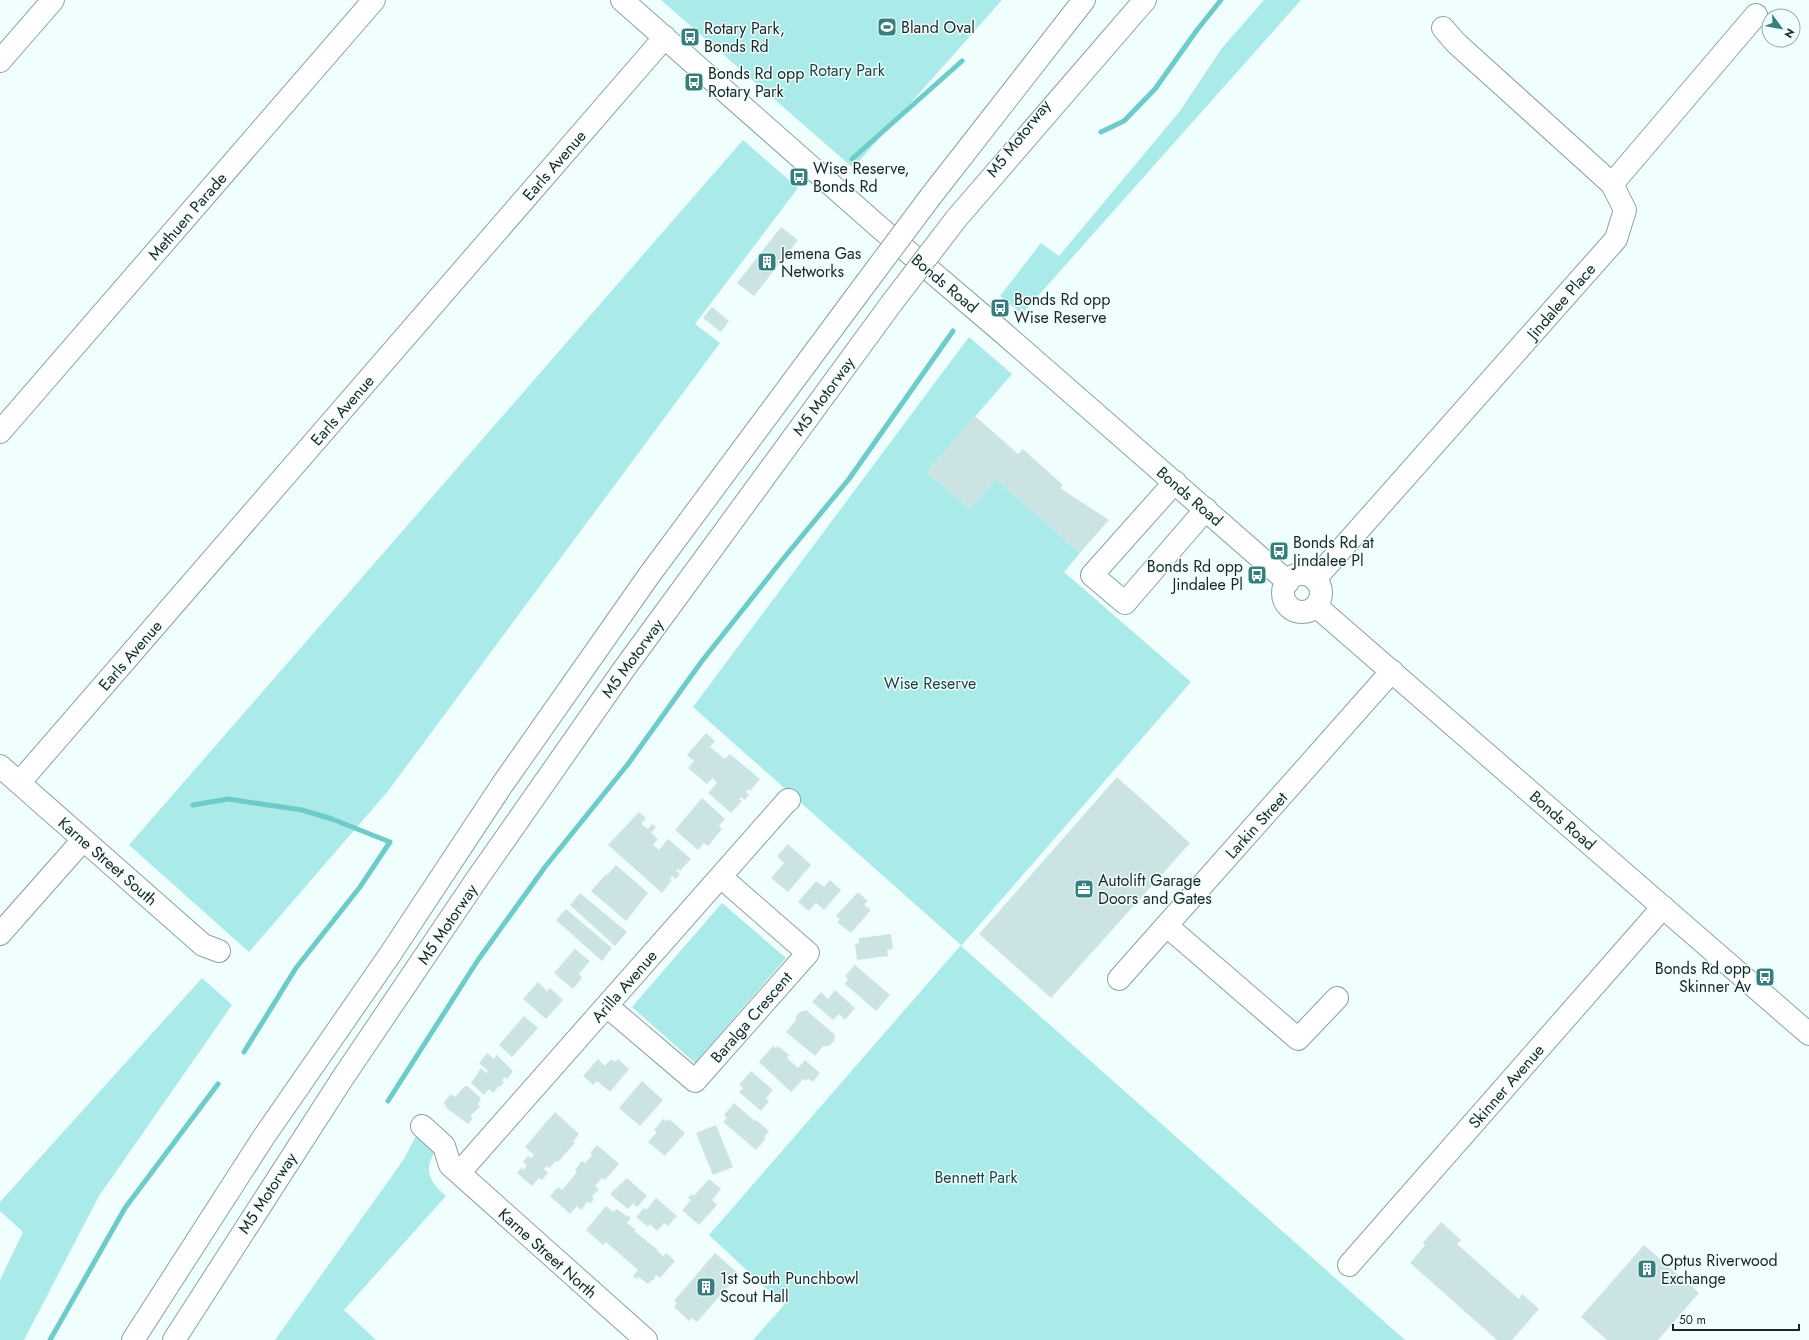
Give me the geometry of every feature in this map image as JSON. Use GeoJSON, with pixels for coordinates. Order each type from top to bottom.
{"type":"FeatureCollection","features":[{"type":"Feature","properties":{"kind":"main road"},"geometry":{"type":"LineString","coordinates":[[0,61],[53,0]]}},
{"type":"Feature","properties":{"kind":"main road","name":"Methuen Parade"},"geometry":{"type":"LineString","coordinates":[[0,432],[374,0]]}},
{"type":"Feature","properties":{"kind":"main road","name":"Bonds Road"},"geometry":{"type":"LineString","coordinates":[[622,0],[885,232],[1175,482],[1288,582]]}},
{"type":"Feature","properties":{"kind":"main road","name":"M5 Motorway"},"geometry":{"type":"LineString","coordinates":[[133,1340],[263,1138],[507,779],[650,574],[931,196],[1084,0]]}},
{"type":"Feature","properties":{"kind":"main road","name":"M5 Motorway"},"geometry":{"type":"LineString","coordinates":[[174,1340],[342,1079],[482,873],[628,663],[891,304],[1125,0]]}},
{"type":"Feature","properties":{"kind":"main road"},"geometry":{"type":"LineString","coordinates":[[956,219],[1145,0]]}},
{"type":"Feature","properties":{"kind":"main road"},"geometry":{"type":"LineString","coordinates":[[1612,184],[1756,15]]}},
{"type":"Feature","properties":{"kind":"main road","name":"Jindalee Place"},"geometry":{"type":"LineString","coordinates":[[1315,579],[1616,239],[1625,210],[1612,184],[1456,43],[1443,28]]}},
{"type":"Feature","properties":{"kind":"main road","name":"Earls Avenue"},"geometry":{"type":"LineString","coordinates":[[19,783],[665,37]]}},
{"type":"Feature","properties":{"kind":"main road"},"geometry":{"type":"LineString","coordinates":[[1175,482],[1092,575],[1124,603],[1206,510]]}},
{"type":"Feature","properties":{"kind":"main road"},"geometry":{"type":"LineString","coordinates":[[1304,574],[1315,579],[1321,590],[1319,601],[1316,606],[1305,612],[1298,612],[1288,605],[1284,594],[1288,582],[1298,575],[1304,574]]}},
{"type":"Feature","properties":{"kind":"main road","name":"Bonds Road"},"geometry":{"type":"LineString","coordinates":[[1316,606],[1809,1034]]}},
{"type":"Feature","properties":{"kind":"main road","name":"Larkin Street"},"geometry":{"type":"LineString","coordinates":[[1120,979],[1392,671]]}},
{"type":"Feature","properties":{"kind":"main road","name":"Karne Street South"},"geometry":{"type":"LineString","coordinates":[[0,766],[203,946],[219,952]]}},
{"type":"Feature","properties":{"kind":"main road","name":"Arilla Avenue"},"geometry":{"type":"LineString","coordinates":[[454,1169],[607,1006],[789,800]]}},
{"type":"Feature","properties":{"kind":"main road"},"geometry":{"type":"LineString","coordinates":[[0,934],[83,840]]}},
{"type":"Feature","properties":{"kind":"main road","name":"Baralga Crescent"},"geometry":{"type":"LineString","coordinates":[[607,1006],[695,1081],[808,953],[721,877]]}},
{"type":"Feature","properties":{"kind":"main road","name":"Skinner Avenue"},"geometry":{"type":"LineString","coordinates":[[1349,1265],[1663,908]]}},
{"type":"Feature","properties":{"kind":"main road"},"geometry":{"type":"LineString","coordinates":[[1167,926],[1298,1039],[1337,998]]}},
{"type":"Feature","properties":{"kind":"main road"},"geometry":{"type":"LineString","coordinates":[[422,1126],[444,1146],[454,1169]]}},
{"type":"Feature","properties":{"kind":"main road","name":"Karne Street North"},"geometry":{"type":"LineString","coordinates":[[454,1169],[646,1340]]}},
{"type":"Feature","properties":{"kind":"green space","name":"Rotary Park"},"geometry":{"type":"Polygon","coordinates":[[[661,0],[1002,0],[853,168],[661,0]]]}},
{"type":"Feature","properties":{"kind":"green space"},"geometry":{"type":"Polygon","coordinates":[[[1264,0],[1301,0],[1022,314],[1000,296],[1041,243],[1059,256],[1180,111],[1222,48],[1264,0]]]}},
{"type":"Feature","properties":{"kind":"green space"},"geometry":{"type":"Polygon","coordinates":[[[743,140],[798,188],[695,324],[720,343],[388,791],[249,952],[129,845],[743,140]]]}},
{"type":"Feature","properties":{"kind":"green space"},"geometry":{"type":"Polygon","coordinates":[[[969,337],[1012,374],[927,472],[970,509],[996,479],[1080,553],[1064,572],[1191,682],[961,946],[1405,1340],[753,1340],[784,1305],[709,1235],[961,945],[693,707],[969,337]]]}},
{"type":"Feature","properties":{"kind":"green space"},"geometry":{"type":"Polygon","coordinates":[[[722,903],[786,958],[695,1063],[632,1007],[722,903]]]}},
{"type":"Feature","properties":{"kind":"green space"},"geometry":{"type":"Polygon","coordinates":[[[202,978],[232,1005],[99,1196],[24,1340],[0,1340],[0,1280],[23,1232],[0,1211],[0,1202],[202,978]]]}},
{"type":"Feature","properties":{"kind":"green space"},"geometry":{"type":"Polygon","coordinates":[[[419,1130],[438,1147],[430,1162],[429,1173],[431,1179],[446,1196],[344,1310],[376,1340],[275,1340],[404,1159],[419,1130]]]}},
{"type":"Feature","properties":{"kind":"building","name":"Jemena Gas Networks"},"geometry":{"type":"Polygon","coordinates":[[[781,227],[798,240],[754,296],[737,283],[781,227]]]}},
{"type":"Feature","properties":{"kind":"building"},"geometry":{"type":"Polygon","coordinates":[[[712,307],[729,321],[721,332],[703,318],[712,307]]]}},
{"type":"Feature","properties":{"kind":"building"},"geometry":{"type":"Polygon","coordinates":[[[975,416],[1018,454],[1023,449],[1063,485],[1060,488],[1109,520],[1080,553],[996,479],[970,509],[927,472],[975,416]]]}},
{"type":"Feature","properties":{"kind":"building"},"geometry":{"type":"Polygon","coordinates":[[[706,733],[715,741],[710,747],[725,759],[730,754],[760,779],[750,791],[748,789],[746,792],[749,795],[745,800],[741,797],[739,799],[742,801],[731,813],[708,793],[717,783],[713,778],[707,784],[688,768],[694,761],[687,755],[706,733]]]}},
{"type":"Feature","properties":{"kind":"building","name":"Autolift Garage Doors and Gates"},"geometry":{"type":"Polygon","coordinates":[[[1117,777],[1190,843],[1051,998],[979,934],[1117,777]]]}},
{"type":"Feature","properties":{"kind":"building"},"geometry":{"type":"Polygon","coordinates":[[[702,798],[725,819],[719,826],[722,829],[708,846],[704,843],[698,850],[675,830],[702,798]]]}},
{"type":"Feature","properties":{"kind":"building"},"geometry":{"type":"Polygon","coordinates":[[[639,812],[646,818],[641,824],[648,829],[652,824],[656,827],[651,833],[658,839],[653,845],[659,850],[668,839],[691,859],[680,871],[678,869],[676,871],[680,874],[676,879],[672,876],[670,879],[672,880],[662,893],[608,845],[639,812]]]}},
{"type":"Feature","properties":{"kind":"building"},"geometry":{"type":"Polygon","coordinates":[[[788,844],[811,865],[788,892],[771,878],[784,863],[777,856],[788,844]]]}},
{"type":"Feature","properties":{"kind":"building"},"geometry":{"type":"Polygon","coordinates":[[[616,865],[648,893],[626,921],[591,891],[616,865]]]}},
{"type":"Feature","properties":{"kind":"building"},"geometry":{"type":"Polygon","coordinates":[[[830,880],[841,890],[824,910],[816,903],[809,911],[798,902],[816,881],[824,887],[830,880]]]}},
{"type":"Feature","properties":{"kind":"building"},"geometry":{"type":"Polygon","coordinates":[[[858,892],[868,901],[864,905],[871,910],[851,933],[837,922],[840,919],[836,916],[858,892]]]}},
{"type":"Feature","properties":{"kind":"building"},"geometry":{"type":"Polygon","coordinates":[[[580,893],[627,932],[615,946],[570,905],[580,893]]]}},
{"type":"Feature","properties":{"kind":"building"},"geometry":{"type":"Polygon","coordinates":[[[566,909],[612,948],[602,961],[556,920],[566,909]]]}},
{"type":"Feature","properties":{"kind":"building"},"geometry":{"type":"Polygon","coordinates":[[[891,934],[893,949],[887,950],[888,956],[857,960],[855,944],[859,943],[859,938],[891,934]]]}},
{"type":"Feature","properties":{"kind":"building"},"geometry":{"type":"Polygon","coordinates":[[[575,949],[590,961],[579,974],[582,978],[573,989],[554,973],[575,949]]]}},
{"type":"Feature","properties":{"kind":"building"},"geometry":{"type":"Polygon","coordinates":[[[855,965],[890,995],[876,1011],[845,984],[848,979],[845,976],[855,965]]]}},
{"type":"Feature","properties":{"kind":"building"},"geometry":{"type":"Polygon","coordinates":[[[538,982],[547,991],[550,988],[563,1000],[546,1019],[523,999],[538,982]]]}},
{"type":"Feature","properties":{"kind":"building"},"geometry":{"type":"Polygon","coordinates":[[[835,990],[855,1008],[845,1020],[839,1014],[833,1020],[812,1002],[821,992],[828,999],[835,990]]]}},
{"type":"Feature","properties":{"kind":"building"},"geometry":{"type":"Polygon","coordinates":[[[806,1010],[835,1035],[834,1041],[829,1046],[823,1046],[815,1056],[786,1032],[796,1020],[796,1016],[800,1012],[806,1010]]]}},
{"type":"Feature","properties":{"kind":"building"},"geometry":{"type":"Polygon","coordinates":[[[524,1016],[538,1028],[512,1057],[499,1045],[524,1016]]]}},
{"type":"Feature","properties":{"kind":"building"},"geometry":{"type":"Polygon","coordinates":[[[773,1046],[776,1048],[778,1046],[789,1055],[787,1058],[798,1068],[805,1060],[820,1073],[813,1082],[808,1078],[806,1081],[803,1079],[791,1092],[759,1062],[773,1046]]]}},
{"type":"Feature","properties":{"kind":"building"},"geometry":{"type":"Polygon","coordinates":[[[487,1053],[494,1059],[497,1055],[513,1071],[507,1079],[505,1077],[502,1080],[504,1082],[493,1093],[489,1089],[484,1095],[471,1083],[481,1068],[486,1073],[488,1071],[479,1063],[487,1053]]]}},
{"type":"Feature","properties":{"kind":"building"},"geometry":{"type":"Polygon","coordinates":[[[598,1059],[605,1066],[611,1059],[615,1062],[618,1059],[629,1069],[610,1092],[597,1081],[593,1085],[583,1076],[598,1059]]]}},
{"type":"Feature","properties":{"kind":"building"},"geometry":{"type":"Polygon","coordinates":[[[751,1071],[773,1090],[766,1098],[769,1101],[761,1111],[739,1092],[743,1088],[739,1085],[751,1071]]]}},
{"type":"Feature","properties":{"kind":"building"},"geometry":{"type":"Polygon","coordinates":[[[642,1081],[663,1100],[640,1126],[619,1108],[642,1081]]]}},
{"type":"Feature","properties":{"kind":"building"},"geometry":{"type":"Polygon","coordinates":[[[465,1086],[481,1098],[478,1104],[480,1107],[470,1116],[473,1118],[468,1124],[445,1107],[447,1106],[443,1103],[451,1094],[455,1097],[465,1086]]]}},
{"type":"Feature","properties":{"kind":"building"},"geometry":{"type":"Polygon","coordinates":[[[734,1103],[769,1131],[764,1137],[766,1138],[756,1150],[723,1122],[727,1118],[724,1115],[734,1103]]]}},
{"type":"Feature","properties":{"kind":"building"},"geometry":{"type":"Polygon","coordinates":[[[555,1112],[579,1134],[573,1142],[575,1143],[558,1162],[556,1161],[549,1168],[546,1166],[544,1169],[548,1173],[542,1180],[539,1178],[532,1186],[517,1173],[521,1168],[523,1170],[527,1165],[523,1162],[528,1156],[531,1158],[534,1155],[525,1147],[555,1112]]]}},
{"type":"Feature","properties":{"kind":"building"},"geometry":{"type":"Polygon","coordinates":[[[663,1119],[666,1121],[669,1119],[685,1133],[665,1156],[648,1142],[657,1132],[654,1130],[663,1119]]]}},
{"type":"Feature","properties":{"kind":"building"},"geometry":{"type":"Polygon","coordinates":[[[716,1125],[733,1167],[713,1175],[696,1133],[716,1125]]]}},
{"type":"Feature","properties":{"kind":"building"},"geometry":{"type":"Polygon","coordinates":[[[597,1145],[619,1164],[605,1180],[602,1178],[595,1186],[599,1189],[592,1197],[594,1199],[590,1204],[588,1201],[581,1210],[577,1206],[570,1214],[550,1196],[558,1187],[562,1190],[577,1172],[575,1170],[582,1161],[585,1163],[592,1155],[590,1153],[597,1145]]]}},
{"type":"Feature","properties":{"kind":"building"},"geometry":{"type":"Polygon","coordinates":[[[627,1178],[647,1196],[637,1207],[633,1203],[628,1209],[610,1194],[627,1178]]]}},
{"type":"Feature","properties":{"kind":"building"},"geometry":{"type":"Polygon","coordinates":[[[709,1179],[721,1189],[712,1200],[717,1205],[699,1225],[682,1210],[691,1200],[688,1198],[692,1194],[694,1196],[709,1179]]]}},
{"type":"Feature","properties":{"kind":"building"},"geometry":{"type":"Polygon","coordinates":[[[656,1198],[677,1216],[668,1226],[664,1223],[657,1231],[650,1224],[648,1227],[636,1217],[644,1208],[646,1210],[656,1198]]]}},
{"type":"Feature","properties":{"kind":"building"},"geometry":{"type":"Polygon","coordinates":[[[606,1206],[613,1212],[617,1209],[631,1218],[627,1223],[636,1230],[634,1231],[658,1250],[657,1251],[663,1256],[666,1253],[675,1261],[660,1278],[656,1275],[653,1281],[652,1280],[648,1284],[639,1277],[637,1279],[633,1276],[638,1270],[606,1242],[603,1245],[586,1230],[606,1206]]]}},
{"type":"Feature","properties":{"kind":"building"},"geometry":{"type":"Polygon","coordinates":[[[1441,1222],[1461,1240],[1457,1244],[1519,1299],[1522,1294],[1539,1309],[1512,1340],[1497,1340],[1410,1263],[1425,1245],[1423,1243],[1441,1222]]]}},
{"type":"Feature","properties":{"kind":"building","name":"Optus Riverwood Exchange"},"geometry":{"type":"Polygon","coordinates":[[[1644,1245],[1699,1293],[1658,1340],[1607,1340],[1581,1317],[1644,1245]]]}},
{"type":"Feature","properties":{"kind":"building","name":"1st South Punchbowl Scout Hall"},"geometry":{"type":"Polygon","coordinates":[[[715,1253],[739,1274],[697,1322],[692,1318],[689,1321],[674,1307],[677,1303],[674,1301],[715,1253]]]}},
{"type":"Feature","properties":{"kind":"waterway"},"geometry":{"type":"LineString","coordinates":[[1101,132],[1124,121],[1155,89],[1197,30],[1221,0]]}},
{"type":"Feature","properties":{"kind":"waterway"},"geometry":{"type":"LineString","coordinates":[[852,159],[962,61]]}},
{"type":"Feature","properties":{"kind":"waterway"},"geometry":{"type":"LineString","coordinates":[[388,1101],[478,960],[545,867],[628,764],[702,661],[849,479],[953,331]]}},
{"type":"Feature","properties":{"kind":"waterway"},"geometry":{"type":"LineString","coordinates":[[193,805],[228,799],[302,810],[332,819],[390,842],[360,887],[296,968],[244,1052]]}},
{"type":"Feature","properties":{"kind":"waterway"},"geometry":{"type":"LineString","coordinates":[[50,1340],[125,1208],[218,1084]]}},
{"type":"Feature","properties":{"kind":"place","name":"Bland Oval"},"geometry":{"type":"Point","coordinates":[887,27]}},
{"type":"Feature","properties":{"kind":"place","name":"Rotary Park, Bonds Rd"},"geometry":{"type":"Point","coordinates":[690,37]}},
{"type":"Feature","properties":{"kind":"place","name":"Bonds Rd opp Rotary Park"},"geometry":{"type":"Point","coordinates":[694,82]}},
{"type":"Feature","properties":{"kind":"place","name":"Wise Reserve, Bonds Rd"},"geometry":{"type":"Point","coordinates":[799,177]}},
{"type":"Feature","properties":{"kind":"place","name":"Jemena Gas Networks"},"geometry":{"type":"Point","coordinates":[767,262]}},
{"type":"Feature","properties":{"kind":"place","name":"Bonds Rd opp Wise Reserve"},"geometry":{"type":"Point","coordinates":[1000,308]}},
{"type":"Feature","properties":{"kind":"place","name":"Bonds Rd at Jindalee Pl"},"geometry":{"type":"Point","coordinates":[1279,551]}},
{"type":"Feature","properties":{"kind":"place","name":"Bonds Rd opp Jindalee Pl"},"geometry":{"type":"Point","coordinates":[1257,575]}},
{"type":"Feature","properties":{"kind":"place","name":"Autolift Garage Doors and Gates"},"geometry":{"type":"Point","coordinates":[1084,889]}},
{"type":"Feature","properties":{"kind":"place","name":"Bonds Rd opp Skinner Av"},"geometry":{"type":"Point","coordinates":[1765,977]}},
{"type":"Feature","properties":{"kind":"place","name":"Optus Riverwood Exchange"},"geometry":{"type":"Point","coordinates":[1647,1269]}},
{"type":"Feature","properties":{"kind":"place","name":"1st South Punchbowl Scout Hall"},"geometry":{"type":"Point","coordinates":[706,1287]}},
{"type":"Feature","properties":{"kind":"park label","name":"Wise Reserve"},"geometry":{"type":"Point","coordinates":[930,683]}},
{"type":"Feature","properties":{"kind":"park label","name":"Bennett Park"},"geometry":{"type":"Point","coordinates":[976,1177]}}]}
